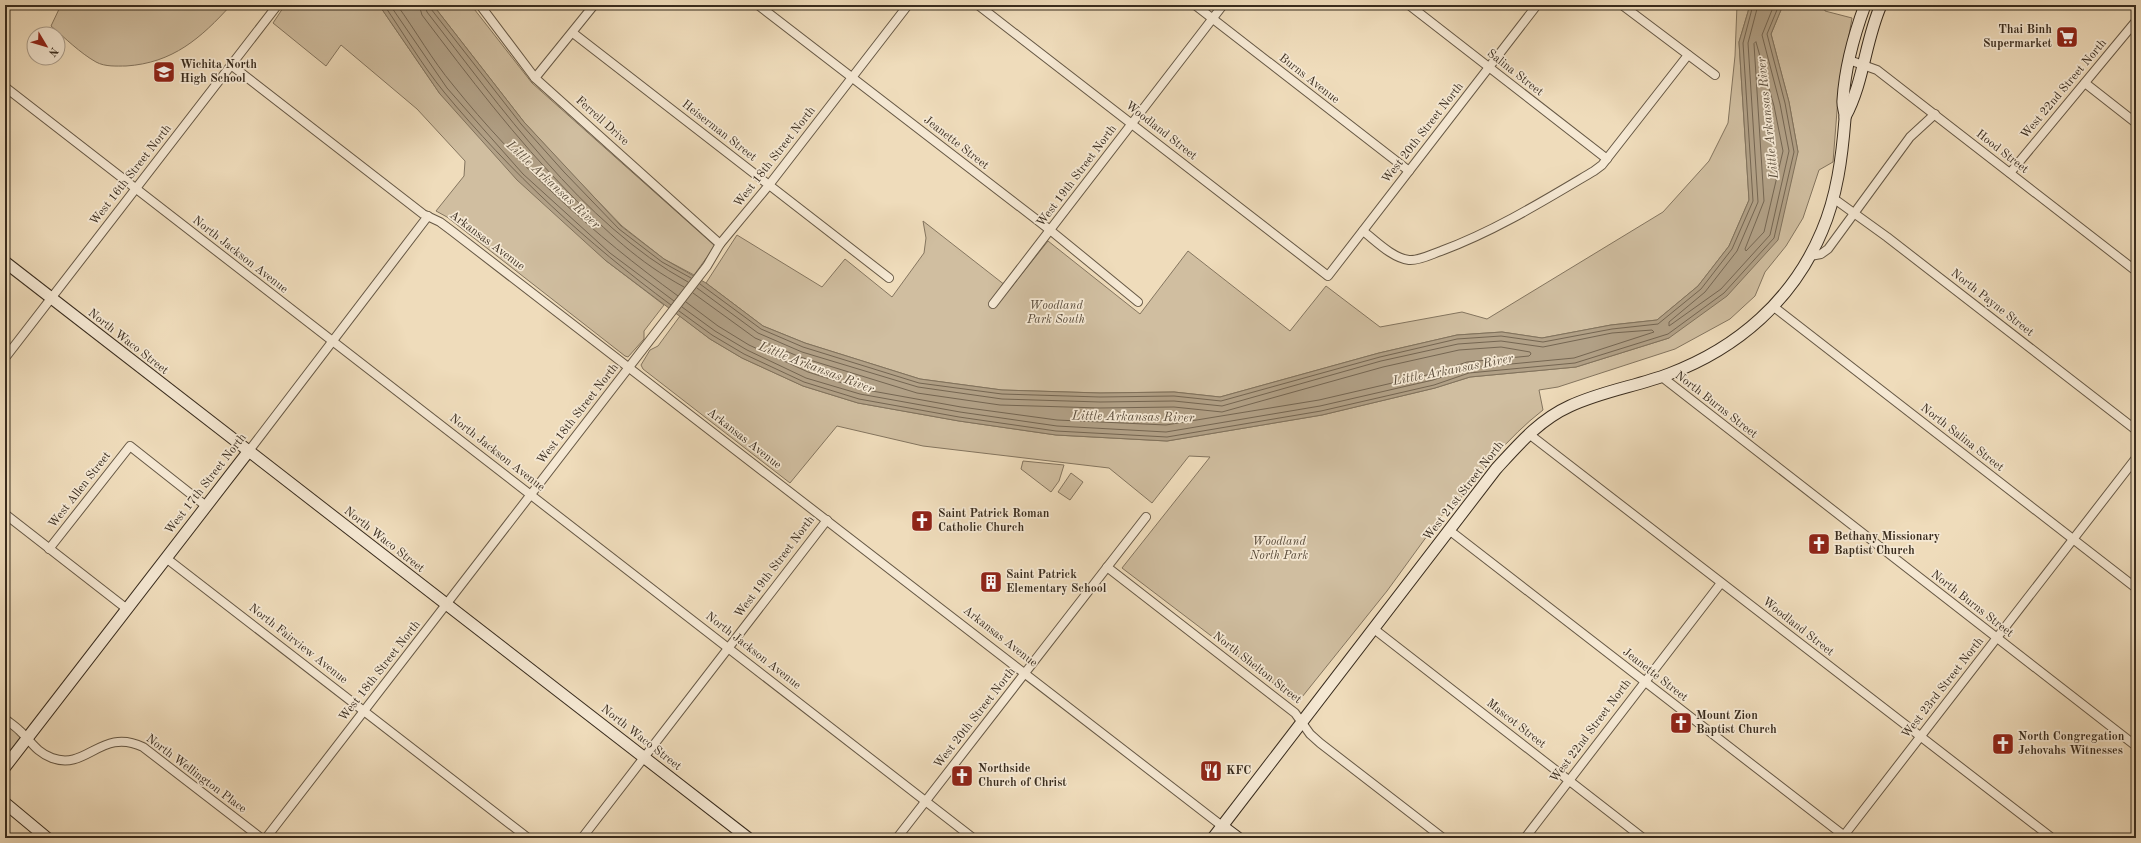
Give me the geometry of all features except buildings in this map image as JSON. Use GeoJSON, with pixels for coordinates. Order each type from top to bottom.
{"type":"FeatureCollection","features":[{"type":"Feature","properties":{"kind":"street","name":"Ferrell Drive"},"geometry":{"type":"LineString","coordinates":[[480,5],[535,78],[720,244]]}},
{"type":"Feature","properties":{"kind":"street"},"geometry":{"type":"LineString","coordinates":[[535,78],[594,5]]}},
{"type":"Feature","properties":{"kind":"street","name":"Jeanette Street"},"geometry":{"type":"LineString","coordinates":[[758,5],[1050,230],[1138,302]]}},
{"type":"Feature","properties":{"kind":"street","name":"West 18th Street North"},"geometry":{"type":"LineString","coordinates":[[266,838],[629,366],[708,266],[720,244],[769,185],[908,5]]}},
{"type":"Feature","properties":{"kind":"street","name":"Woodland Street"},"geometry":{"type":"LineString","coordinates":[[978,5],[1328,276]]}},
{"type":"Feature","properties":{"kind":"street","name":"Burns Avenue"},"geometry":{"type":"LineString","coordinates":[[1195,5],[1409,171]]}},
{"type":"Feature","properties":{"kind":"street","name":"West 19th Street North"},"geometry":{"type":"LineString","coordinates":[[993,304],[1223,5]]}},
{"type":"Feature","properties":{"kind":"street","name":"Salina Street"},"geometry":{"type":"LineString","coordinates":[[1409,5],[1606,159]]}},
{"type":"Feature","properties":{"kind":"street","name":"West 20th Street North"},"geometry":{"type":"LineString","coordinates":[[1328,276],[1537,5]]}},
{"type":"Feature","properties":{"kind":"street"},"geometry":{"type":"LineString","coordinates":[[1622,5],[1715,75]]}},
{"type":"Feature","properties":{"kind":"street","name":"West 21st Street North"},"geometry":{"type":"LineString","coordinates":[[1213,838],[1496,469],[1529,434],[1546,420],[1569,406],[1596,396],[1662,377],[1710,356],[1738,339],[1760,321],[1795,281],[1823,230],[1837,182],[1845,117],[1842,102],[1855,33],[1865,5]]}},
{"type":"Feature","properties":{"kind":"street","name":"West 21st Street North"},"geometry":{"type":"LineString","coordinates":[[1845,117],[1854,101],[1868,37],[1881,5]]}},
{"type":"Feature","properties":{"kind":"street","name":"West 16th Street North"},"geometry":{"type":"LineString","coordinates":[[5,358],[276,7]]}},
{"type":"Feature","properties":{"kind":"street","name":"West 22nd Street North"},"geometry":{"type":"LineString","coordinates":[[2010,173],[2136,21]]}},
{"type":"Feature","properties":{"kind":"street","name":"Heiserman Street"},"geometry":{"type":"LineString","coordinates":[[572,32],[889,278]]}},
{"type":"Feature","properties":{"kind":"street"},"geometry":{"type":"LineString","coordinates":[[1363,231],[1399,256],[1409,260],[1418,259],[1454,246],[1500,226],[1594,172],[1606,159],[1688,55]]}},
{"type":"Feature","properties":{"kind":"street","name":"Hood Street"},"geometry":{"type":"LineString","coordinates":[[1849,60],[1862,63],[1877,70],[2136,272]]}},
{"type":"Feature","properties":{"kind":"street","name":"Arkansas Avenue"},"geometry":{"type":"LineString","coordinates":[[231,65],[428,216],[452,231],[629,366],[1238,838]]}},
{"type":"Feature","properties":{"kind":"street"},"geometry":{"type":"LineString","coordinates":[[2085,82],[2136,123]]}},
{"type":"Feature","properties":{"kind":"street","name":"North Jackson Avenue"},"geometry":{"type":"LineString","coordinates":[[5,87],[973,838]]}},
{"type":"Feature","properties":{"kind":"street"},"geometry":{"type":"LineString","coordinates":[[1810,256],[1820,254],[1828,249],[1881,175],[1910,138],[1935,114]]}},
{"type":"Feature","properties":{"kind":"street","name":"North Payne Street"},"geometry":{"type":"LineString","coordinates":[[1832,198],[1855,213],[2136,430]]}},
{"type":"Feature","properties":{"kind":"street","name":"West 17th Street North"},"geometry":{"type":"LineString","coordinates":[[5,767],[428,216]]}},
{"type":"Feature","properties":{"kind":"street","name":"North Waco Street"},"geometry":{"type":"LineString","coordinates":[[5,262],[248,452],[447,604],[748,838]]}},
{"type":"Feature","properties":{"kind":"street","name":"North Salina Street"},"geometry":{"type":"LineString","coordinates":[[1774,306],[2136,588]]}},
{"type":"Feature","properties":{"kind":"street","name":"North Burns Street"},"geometry":{"type":"LineString","coordinates":[[1662,377],[2136,746]]}},
{"type":"Feature","properties":{"kind":"street","name":"Woodland Street"},"geometry":{"type":"LineString","coordinates":[[1529,434],[2052,838]]}},
{"type":"Feature","properties":{"kind":"street","name":"West Allen Street"},"geometry":{"type":"LineString","coordinates":[[49,549],[130,446],[206,506]]}},
{"type":"Feature","properties":{"kind":"street","name":"West 23rd Street North"},"geometry":{"type":"LineString","coordinates":[[1844,837],[2136,458]]}},
{"type":"Feature","properties":{"kind":"street"},"geometry":{"type":"LineString","coordinates":[[5,514],[127,609]]}},
{"type":"Feature","properties":{"kind":"street","name":"West 20th Street North"},"geometry":{"type":"LineString","coordinates":[[897,838],[1146,517]]}},
{"type":"Feature","properties":{"kind":"street","name":"West 19th Street North"},"geometry":{"type":"LineString","coordinates":[[582,838],[827,520]]}},
{"type":"Feature","properties":{"kind":"street","name":"Jeanette Street"},"geometry":{"type":"LineString","coordinates":[[1449,530],[1844,837]]}},
{"type":"Feature","properties":{"kind":"street","name":"North Fairview Avenue"},"geometry":{"type":"LineString","coordinates":[[166,558],[365,710],[528,838]]}},
{"type":"Feature","properties":{"kind":"street","name":"North Shelton Street"},"geometry":{"type":"LineString","coordinates":[[1107,567],[1295,713],[1310,734],[1320,743],[1442,838]]}},
{"type":"Feature","properties":{"kind":"street","name":"West 22nd Street North"},"geometry":{"type":"LineString","coordinates":[[1525,838],[1721,583]]}},
{"type":"Feature","properties":{"kind":"street","name":"Mascot Street"},"geometry":{"type":"LineString","coordinates":[[1374,629],[1643,838]]}},
{"type":"Feature","properties":{"kind":"street","name":"North Wellington Place"},"geometry":{"type":"LineString","coordinates":[[5,719],[21,731],[26,739],[37,750],[53,758],[65,760],[87,755],[110,742],[131,741],[143,747],[261,838]]}},
{"type":"Feature","properties":{"kind":"street"},"geometry":{"type":"LineString","coordinates":[[5,803],[47,838]]}},
{"type":"Feature","properties":{"kind":"green space"},"geometry":{"type":"Polygon","coordinates":[[[61,5],[231,5],[209,28],[185,47],[158,60],[126,66],[107,65],[96,62],[78,50],[66,39],[66,26],[51,26],[61,5]]]}},
{"type":"Feature","properties":{"kind":"green space"},"geometry":{"type":"Polygon","coordinates":[[[285,5],[379,5],[440,94],[605,260],[664,305],[644,331],[644,339],[628,357],[447,217],[436,211],[464,176],[465,161],[417,109],[341,45],[326,66],[273,23],[285,5]]]}},
{"type":"Feature","properties":{"kind":"green space"},"geometry":{"type":"Polygon","coordinates":[[[433,5],[471,5],[532,83],[715,246],[694,275],[664,259],[622,226],[524,122],[433,5]]]}},
{"type":"Feature","properties":{"kind":"green space","name":"Woodland Park South"},"geometry":{"type":"Polygon","coordinates":[[[1737,5],[1750,5],[1739,42],[1749,200],[1729,246],[1698,286],[1657,320],[1611,325],[1542,338],[1502,332],[1457,335],[1379,353],[1220,397],[1174,392],[1100,393],[1002,390],[920,379],[805,343],[763,326],[706,283],[737,235],[822,287],[845,259],[892,297],[924,253],[926,238],[923,221],[1010,289],[1048,241],[1140,314],[1188,251],[1290,331],[1326,286],[1380,327],[1462,312],[1487,319],[1663,212],[1709,161],[1728,123],[1735,56],[1737,5]]]}},
{"type":"Feature","properties":{"kind":"green space","name":"Woodland North Park"},"geometry":{"type":"Polygon","coordinates":[[[1783,5],[1824,5],[1825,11],[1852,18],[1838,98],[1833,162],[1819,170],[1803,218],[1786,246],[1765,272],[1755,296],[1730,319],[1675,349],[1558,387],[1539,390],[1543,410],[1506,444],[1453,508],[1443,514],[1387,591],[1298,702],[1122,568],[1210,457],[1189,456],[1152,503],[1109,468],[923,446],[837,426],[790,483],[643,369],[641,365],[650,350],[658,346],[680,316],[710,339],[742,358],[803,386],[858,403],[959,421],[1056,435],[1167,441],[1322,415],[1435,388],[1470,377],[1576,367],[1669,338],[1798,152],[1789,102],[1771,34],[1783,5]]]}},
{"type":"Feature","properties":{"kind":"green space"},"geometry":{"type":"Polygon","coordinates":[[[1023,461],[1064,465],[1059,481],[1051,492],[1021,469],[1023,461]]]}},
{"type":"Feature","properties":{"kind":"green space"},"geometry":{"type":"Polygon","coordinates":[[[1071,473],[1083,482],[1070,500],[1058,492],[1071,473]]]}},
{"type":"Feature","properties":{"kind":"green space"},"geometry":{"type":"Polygon","coordinates":[[[5,722],[21,737],[5,760],[5,722]]]}},
{"type":"Feature","properties":{"kind":"water","name":"Little Arkansas River"},"geometry":{"type":"Polygon","coordinates":[[[379,5],[433,5],[524,122],[621,226],[664,259],[706,283],[763,326],[805,343],[920,379],[1002,390],[1100,393],[1174,392],[1220,397],[1379,353],[1457,335],[1502,332],[1542,338],[1611,325],[1657,320],[1698,286],[1729,246],[1749,200],[1739,42],[1750,5],[1783,5],[1771,34],[1789,102],[1798,152],[1778,240],[1727,296],[1669,338],[1576,367],[1470,377],[1435,388],[1322,415],[1167,441],[1056,435],[959,421],[858,403],[803,386],[742,358],[710,339],[605,260],[517,180],[440,94],[379,5]]]}},
{"type":"Feature","properties":{"kind":"place","name":"Thai Binh Supermarket"},"geometry":{"type":"Point","coordinates":[2067,37]}},
{"type":"Feature","properties":{"kind":"place","name":"Wichita North High School"},"geometry":{"type":"Point","coordinates":[164,72]}},
{"type":"Feature","properties":{"kind":"place","name":"Saint Patrick Roman Catholic Church"},"geometry":{"type":"Point","coordinates":[922,521]}},
{"type":"Feature","properties":{"kind":"place","name":"Bethany Missionary Baptist Church"},"geometry":{"type":"Point","coordinates":[1819,544]}},
{"type":"Feature","properties":{"kind":"place","name":"Saint Patrick Elementary School"},"geometry":{"type":"Point","coordinates":[991,582]}},
{"type":"Feature","properties":{"kind":"place","name":"Mount Zion Baptist Church"},"geometry":{"type":"Point","coordinates":[1681,723]}},
{"type":"Feature","properties":{"kind":"place","name":"North Congregation Jehovahs Witnesses"},"geometry":{"type":"Point","coordinates":[2003,744]}},
{"type":"Feature","properties":{"kind":"place","name":"KFC"},"geometry":{"type":"Point","coordinates":[1211,771]}},
{"type":"Feature","properties":{"kind":"place","name":"Northside Church of Christ"},"geometry":{"type":"Point","coordinates":[962,776]}}]}
